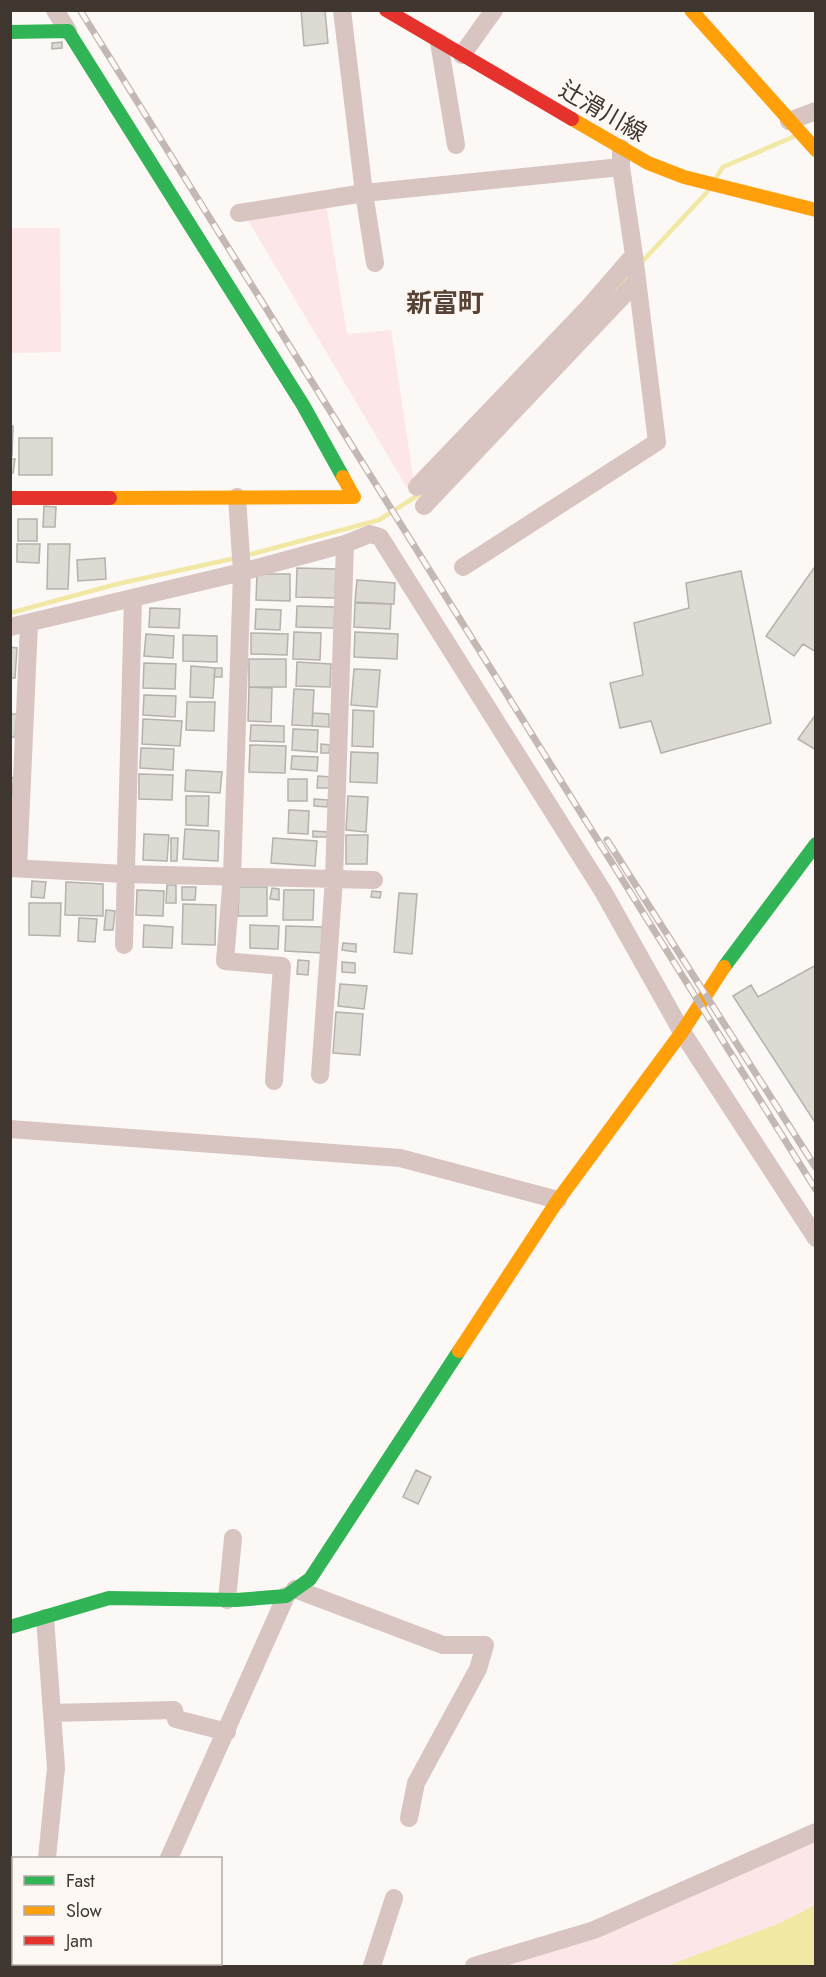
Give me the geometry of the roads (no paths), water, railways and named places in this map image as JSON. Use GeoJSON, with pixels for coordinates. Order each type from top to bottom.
{"type":"FeatureCollection","features":[{"type":"Feature","properties":{"kind":"street"},"geometry":{"type":"LineString","coordinates":[[10,498],[354,497],[303,405],[55,10]]}},
{"type":"Feature","properties":{"kind":"street"},"geometry":{"type":"LineString","coordinates":[[342,10],[364,193],[375,263]]}},
{"type":"Feature","properties":{"kind":"street","name":"辻滑川線"},"geometry":{"type":"LineString","coordinates":[[386,10],[648,163],[684,177],[816,210]]}},
{"type":"Feature","properties":{"kind":"street"},"geometry":{"type":"LineString","coordinates":[[462,55],[494,10]]}},
{"type":"Feature","properties":{"kind":"street"},"geometry":{"type":"LineString","coordinates":[[691,10],[816,150]]}},
{"type":"Feature","properties":{"kind":"street"},"geometry":{"type":"LineString","coordinates":[[10,32],[68,31]]}},
{"type":"Feature","properties":{"kind":"street"},"geometry":{"type":"LineString","coordinates":[[440,42],[456,145]]}},
{"type":"Feature","properties":{"kind":"street"},"geometry":{"type":"LineString","coordinates":[[789,121],[816,111]]}},
{"type":"Feature","properties":{"kind":"street"},"geometry":{"type":"LineString","coordinates":[[463,567],[657,442],[638,281],[621,167],[621,148]]}},
{"type":"Feature","properties":{"kind":"street"},"geometry":{"type":"LineString","coordinates":[[239,213],[364,193],[621,167]]}},
{"type":"Feature","properties":{"kind":"street"},"geometry":{"type":"LineString","coordinates":[[417,487],[589,307],[634,255]]}},
{"type":"Feature","properties":{"kind":"street"},"geometry":{"type":"LineString","coordinates":[[424,506],[638,281]]}},
{"type":"Feature","properties":{"kind":"street"},"geometry":{"type":"LineString","coordinates":[[237,497],[242,572],[232,876],[225,961],[282,966],[274,1081]]}},
{"type":"Feature","properties":{"kind":"street"},"geometry":{"type":"LineString","coordinates":[[10,627],[242,572],[370,534],[380,537],[604,893],[682,1032],[816,1238]]}},
{"type":"Feature","properties":{"kind":"street"},"geometry":{"type":"LineString","coordinates":[[320,1075],[334,879],[345,543]]}},
{"type":"Feature","properties":{"kind":"street"},"geometry":{"type":"LineString","coordinates":[[124,945],[133,599]]}},
{"type":"Feature","properties":{"kind":"street"},"geometry":{"type":"LineString","coordinates":[[29,624],[14,868],[125,874],[374,880]]}},
{"type":"Feature","properties":{"kind":"street"},"geometry":{"type":"LineString","coordinates":[[169,1857],[290,1593],[310,1580],[558,1200],[682,1032],[705,993],[816,844]]}},
{"type":"Feature","properties":{"kind":"street"},"geometry":{"type":"LineString","coordinates":[[10,1129],[399,1158],[558,1200]]}},
{"type":"Feature","properties":{"kind":"street"},"geometry":{"type":"LineString","coordinates":[[227,1600],[233,1538]]}},
{"type":"Feature","properties":{"kind":"street"},"geometry":{"type":"LineString","coordinates":[[10,1627],[109,1598],[227,1600],[290,1593],[443,1645],[485,1645],[478,1669],[416,1783],[409,1818]]}},
{"type":"Feature","properties":{"kind":"street"},"geometry":{"type":"LineString","coordinates":[[45,1618],[56,1768],[47,1857]]}},
{"type":"Feature","properties":{"kind":"street"},"geometry":{"type":"LineString","coordinates":[[52,1713],[174,1710],[176,1719],[227,1732]]}},
{"type":"Feature","properties":{"kind":"street"},"geometry":{"type":"LineString","coordinates":[[474,1966],[594,1930],[816,1832]]}},
{"type":"Feature","properties":{"kind":"street"},"geometry":{"type":"LineString","coordinates":[[372,1966],[394,1898]]}},
{"type":"Feature","properties":{"kind":"waterway"},"geometry":{"type":"LineString","coordinates":[[717,176],[723,167],[793,137]]}},
{"type":"Feature","properties":{"kind":"waterway"},"geometry":{"type":"LineString","coordinates":[[640,264],[708,191]]}},
{"type":"Feature","properties":{"kind":"waterway"},"geometry":{"type":"LineString","coordinates":[[619,286],[632,272]]}},
{"type":"Feature","properties":{"kind":"waterway"},"geometry":{"type":"LineString","coordinates":[[244,556],[379,520],[423,492]]}},
{"type":"Feature","properties":{"kind":"waterway"},"geometry":{"type":"LineString","coordinates":[[10,613],[117,584],[236,558]]}},
{"type":"Feature","properties":{"kind":"railway"},"geometry":{"type":"LineString","coordinates":[[80,10],[816,1190]]}},
{"type":"Feature","properties":{"kind":"railway"},"geometry":{"type":"LineString","coordinates":[[607,840],[816,1168]]}},
{"type":"Feature","properties":{"kind":"district","name":"新富町"},"geometry":{"type":"Point","coordinates":[445,303]}}]}
